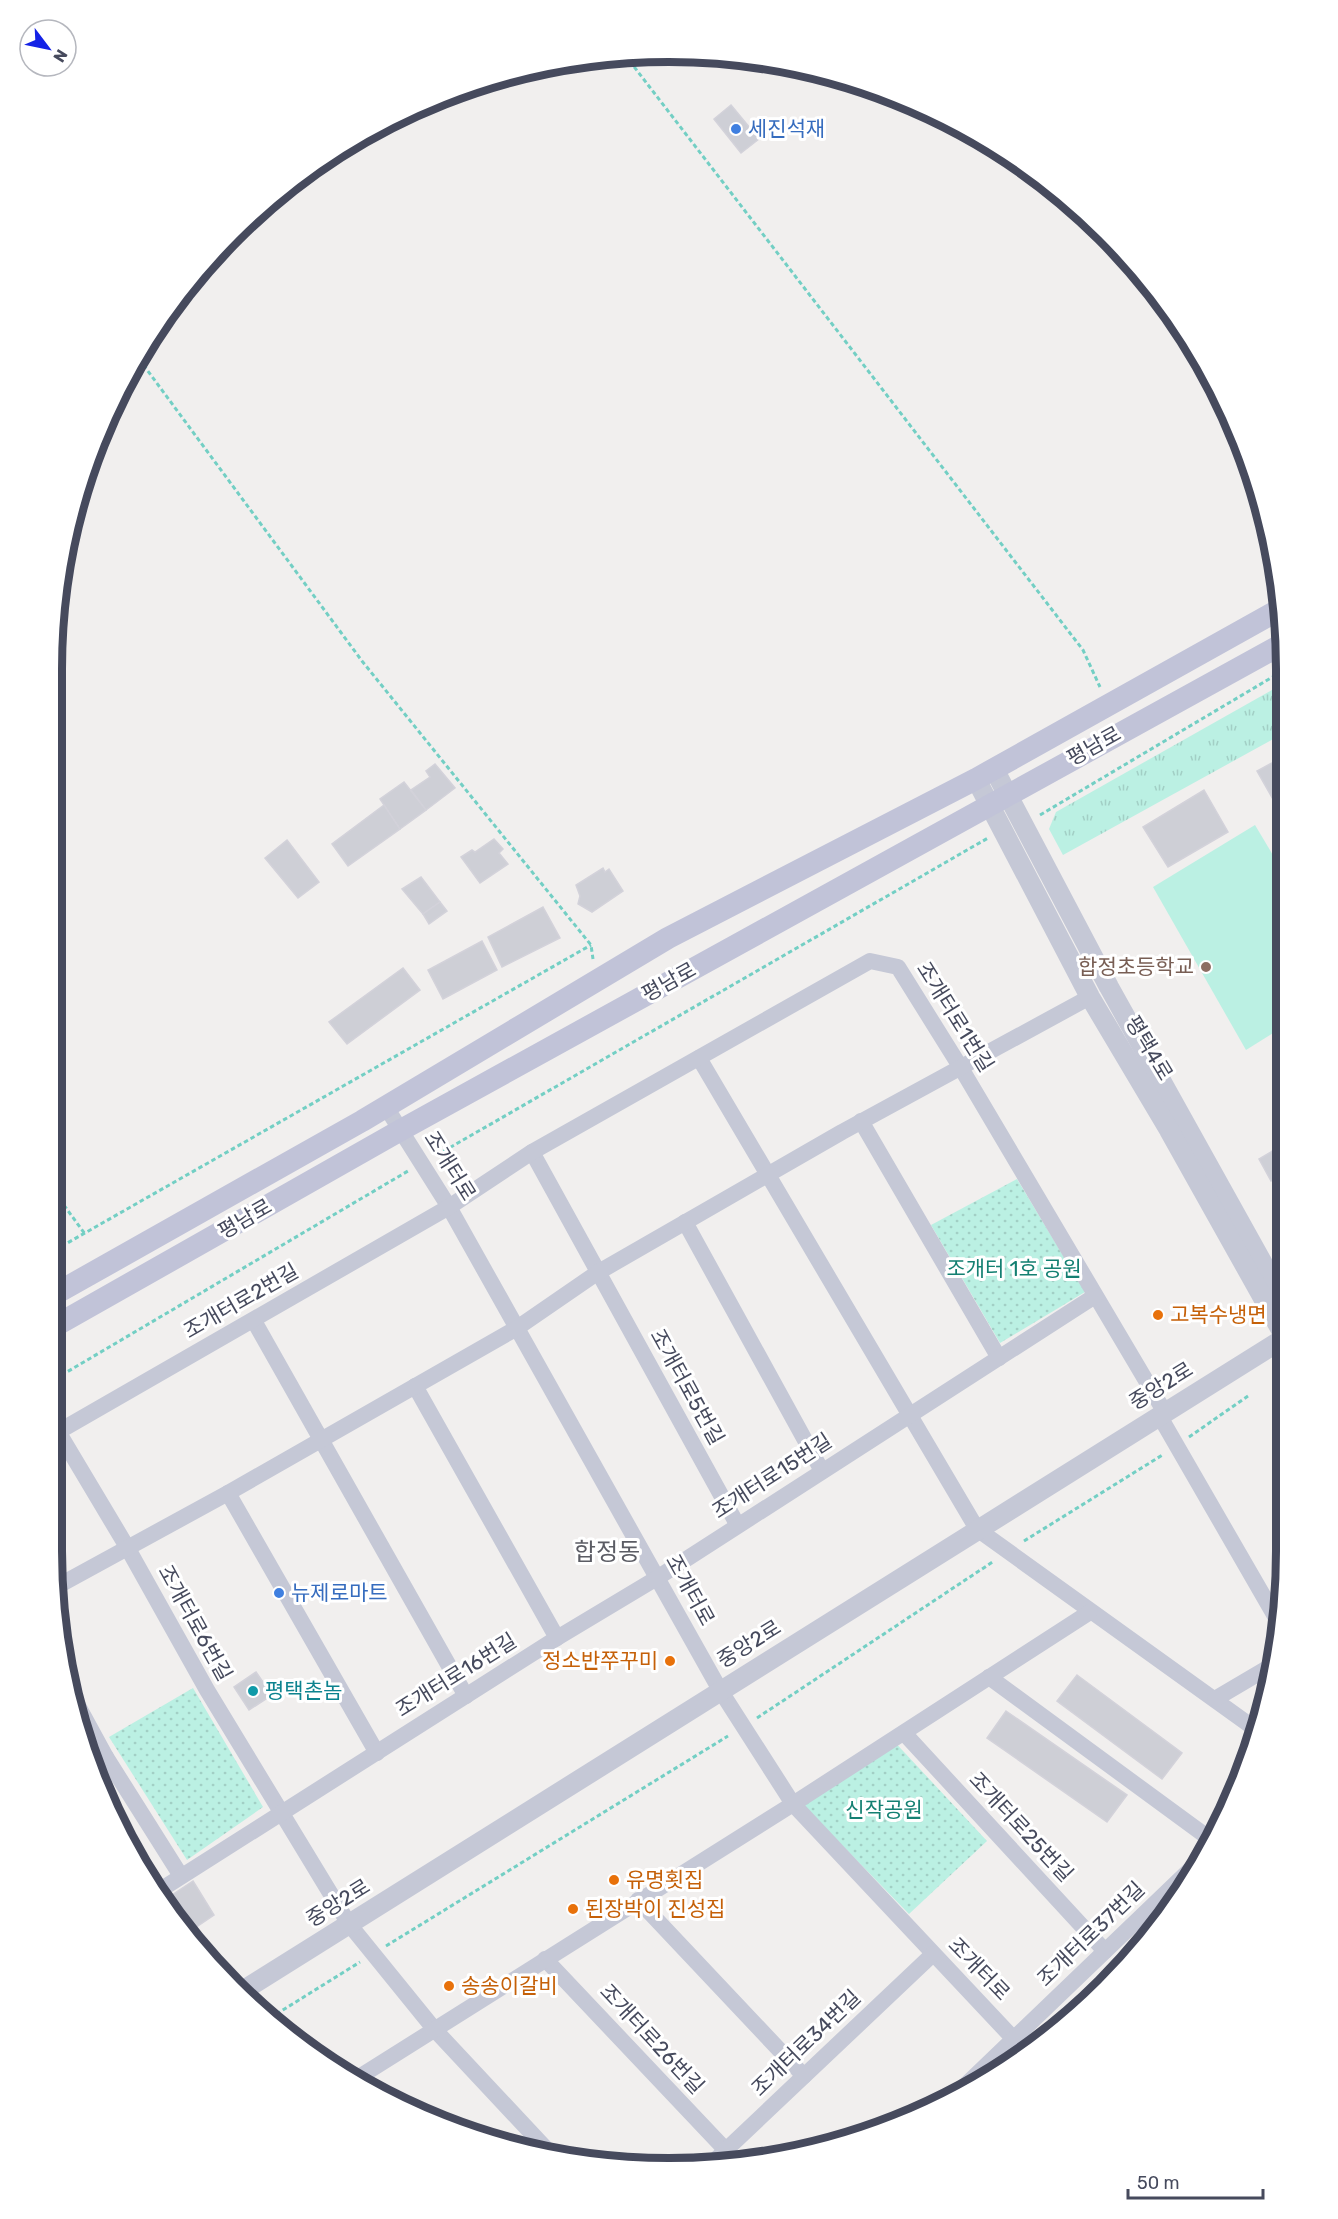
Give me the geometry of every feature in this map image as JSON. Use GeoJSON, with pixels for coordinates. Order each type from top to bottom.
{"type":"FeatureCollection","features":[{"type":"Feature","properties":{"kind":"main road","name":"평남로"},"geometry":{"type":"LineString","coordinates":[[62,1289],[387,1107],[668,938],[985,774],[1273,613]]}},
{"type":"Feature","properties":{"kind":"main road","name":"평남로"},"geometry":{"type":"LineString","coordinates":[[62,1322],[401,1130],[1275,648]]}},
{"type":"Feature","properties":{"kind":"street","name":"평택4로"},"geometry":{"type":"LineString","coordinates":[[985,774],[1000,799],[1025,824],[1109,987],[1276,1287]]}},
{"type":"Feature","properties":{"kind":"street","name":"평택4로"},"geometry":{"type":"LineString","coordinates":[[1000,799],[1003,829],[1090,997],[1169,1130],[1276,1322]]}},
{"type":"Feature","properties":{"kind":"street","name":"조개터로1번길"},"geometry":{"type":"LineString","coordinates":[[449,1207],[532,1152],[870,961],[898,967],[961,1068],[1161,1413]]}},
{"type":"Feature","properties":{"kind":"street"},"geometry":{"type":"LineString","coordinates":[[63,1583],[127,1546],[228,1493],[320,1438],[517,1328],[597,1273],[768,1174],[1090,997]]}},
{"type":"Feature","properties":{"kind":"street"},"geometry":{"type":"LineString","coordinates":[[699,1058],[977,1529],[1250,1725]]}},
{"type":"Feature","properties":{"kind":"street","name":"조개터로"},"geometry":{"type":"LineString","coordinates":[[387,1107],[449,1207],[720,1690],[793,1804],[1020,2046]]}},
{"type":"Feature","properties":{"kind":"street"},"geometry":{"type":"LineString","coordinates":[[861,1121],[999,1358]]}},
{"type":"Feature","properties":{"kind":"street","name":"조개터로5번길"},"geometry":{"type":"LineString","coordinates":[[532,1152],[737,1524]]}},
{"type":"Feature","properties":{"kind":"street","name":"조개터로2번길"},"geometry":{"type":"LineString","coordinates":[[62,1428],[254,1321],[449,1207]]}},
{"type":"Feature","properties":{"kind":"street"},"geometry":{"type":"LineString","coordinates":[[685,1222],[822,1471]]}},
{"type":"Feature","properties":{"kind":"street","name":"조개터로15번길"},"geometry":{"type":"LineString","coordinates":[[657,1578],[737,1524],[1095,1296]]}},
{"type":"Feature","properties":{"kind":"street"},"geometry":{"type":"LineString","coordinates":[[254,1321],[466,1696]]}},
{"type":"Feature","properties":{"kind":"street","name":"중앙2로"},"geometry":{"type":"LineString","coordinates":[[247,1988],[1161,1413],[1276,1343]]}},
{"type":"Feature","properties":{"kind":"street"},"geometry":{"type":"LineString","coordinates":[[415,1386],[557,1638]]}},
{"type":"Feature","properties":{"kind":"street"},"geometry":{"type":"LineString","coordinates":[[1161,1413],[1176,1446],[1273,1612]]}},
{"type":"Feature","properties":{"kind":"street","name":"조개터로6번길"},"geometry":{"type":"LineString","coordinates":[[62,1441],[127,1546],[280,1813]]}},
{"type":"Feature","properties":{"kind":"street"},"geometry":{"type":"LineString","coordinates":[[228,1493],[376,1753]]}},
{"type":"Feature","properties":{"kind":"street","name":"조개터로16번길"},"geometry":{"type":"LineString","coordinates":[[164,1888],[557,1638],[657,1578]]}},
{"type":"Feature","properties":{"kind":"street"},"geometry":{"type":"LineString","coordinates":[[363,2075],[793,1804],[1090,1612]]}},
{"type":"Feature","properties":{"kind":"street"},"geometry":{"type":"LineString","coordinates":[[1215,1699],[1265,1669]]}},
{"type":"Feature","properties":{"kind":"street"},"geometry":{"type":"LineString","coordinates":[[989,1677],[1205,1836]]}},
{"type":"Feature","properties":{"kind":"street"},"geometry":{"type":"LineString","coordinates":[[86,1721],[106,1757],[181,1876]]}},
{"type":"Feature","properties":{"kind":"street","name":"조개터로25번길"},"geometry":{"type":"LineString","coordinates":[[904,1733],[1105,1951]]}},
{"type":"Feature","properties":{"kind":"street"},"geometry":{"type":"LineString","coordinates":[[100,1761],[106,1757]]}},
{"type":"Feature","properties":{"kind":"street"},"geometry":{"type":"LineString","coordinates":[[280,1813],[349,1924],[435,2030],[543,2144]]}},
{"type":"Feature","properties":{"kind":"street","name":"조개터로37번길"},"geometry":{"type":"LineString","coordinates":[[979,2072],[1180,1879]]}},
{"type":"Feature","properties":{"kind":"street"},"geometry":{"type":"LineString","coordinates":[[638,1900],[804,2076]]}},
{"type":"Feature","properties":{"kind":"street","name":"조개터로34번길"},"geometry":{"type":"LineString","coordinates":[[722,2155],[933,1954]]}},
{"type":"Feature","properties":{"kind":"street","name":"조개터로26번길"},"geometry":{"type":"LineString","coordinates":[[545,1959],[729,2154]]}},
{"type":"Feature","properties":{"kind":"path"},"geometry":{"type":"LineString","coordinates":[[631,63],[1083,650],[1108,705]]}},
{"type":"Feature","properties":{"kind":"path"},"geometry":{"type":"LineString","coordinates":[[142,366],[362,661],[591,945],[597,981]]}},
{"type":"Feature","properties":{"kind":"path"},"geometry":{"type":"LineString","coordinates":[[1025,824],[1276,675]]}},
{"type":"Feature","properties":{"kind":"path"},"geometry":{"type":"LineString","coordinates":[[62,1375],[422,1163],[1003,829]]}},
{"type":"Feature","properties":{"kind":"path"},"geometry":{"type":"LineString","coordinates":[[62,1246],[591,945]]}},
{"type":"Feature","properties":{"kind":"path"},"geometry":{"type":"LineString","coordinates":[[62,1202],[86,1233]]}},
{"type":"Feature","properties":{"kind":"path"},"geometry":{"type":"LineString","coordinates":[[277,2014],[744,1727],[1008,1551],[1176,1446],[1248,1396]]}},
{"type":"Feature","properties":{"kind":"green space"},"geometry":{"type":"Polygon","coordinates":[[[1276,688],[1276,738],[1063,855],[1049,829],[1056,812],[1276,688]]]}},
{"type":"Feature","properties":{"kind":"green space"},"geometry":{"type":"Polygon","coordinates":[[[1255,825],[1276,860],[1276,1031],[1246,1050],[1153,887],[1255,825]]]}},
{"type":"Feature","properties":{"kind":"green space","name":"조개터 1호 공원"},"geometry":{"type":"Polygon","coordinates":[[[1017,1179],[1085,1292],[1000,1343],[931,1225],[1017,1179]]]}},
{"type":"Feature","properties":{"kind":"green space"},"geometry":{"type":"Polygon","coordinates":[[[193,1688],[263,1807],[187,1860],[109,1737],[193,1688]]]}},
{"type":"Feature","properties":{"kind":"green space","name":"신작공원"},"geometry":{"type":"Polygon","coordinates":[[[890,1737],[987,1841],[909,1914],[801,1803],[890,1737]]]}},
{"type":"Feature","properties":{"kind":"building","name":"세진석재"},"geometry":{"type":"Polygon","coordinates":[[[731,105],[759,139],[741,153],[714,119],[731,105]]]}},
{"type":"Feature","properties":{"kind":"building"},"geometry":{"type":"Polygon","coordinates":[[[1276,761],[1276,804],[1257,771],[1276,761]]]}},
{"type":"Feature","properties":{"kind":"building"},"geometry":{"type":"Polygon","coordinates":[[[435,764],[455,788],[426,810],[411,790],[430,777],[426,771],[435,764]]]}},
{"type":"Feature","properties":{"kind":"building"},"geometry":{"type":"Polygon","coordinates":[[[404,782],[426,810],[400,829],[380,799],[404,782]]]}},
{"type":"Feature","properties":{"kind":"building"},"geometry":{"type":"Polygon","coordinates":[[[1204,790],[1228,832],[1168,867],[1143,827],[1204,790]]]}},
{"type":"Feature","properties":{"kind":"building"},"geometry":{"type":"Polygon","coordinates":[[[384,805],[400,829],[348,866],[332,844],[384,805]]]}},
{"type":"Feature","properties":{"kind":"building"},"geometry":{"type":"Polygon","coordinates":[[[494,839],[503,849],[499,853],[508,864],[480,883],[461,857],[472,850],[475,852],[494,839]]]}},
{"type":"Feature","properties":{"kind":"building"},"geometry":{"type":"Polygon","coordinates":[[[287,840],[319,882],[298,898],[265,858],[287,840]]]}},
{"type":"Feature","properties":{"kind":"building"},"geometry":{"type":"Polygon","coordinates":[[[603,868],[605,872],[609,869],[623,891],[592,912],[578,904],[580,896],[576,885],[603,868]]]}},
{"type":"Feature","properties":{"kind":"building"},"geometry":{"type":"Polygon","coordinates":[[[421,877],[440,902],[423,914],[402,889],[421,877]]]}},
{"type":"Feature","properties":{"kind":"building"},"geometry":{"type":"Polygon","coordinates":[[[440,902],[447,911],[429,924],[423,914],[440,902]]]}},
{"type":"Feature","properties":{"kind":"building"},"geometry":{"type":"Polygon","coordinates":[[[543,907],[560,938],[502,967],[488,937],[543,907]]]}},
{"type":"Feature","properties":{"kind":"building"},"geometry":{"type":"Polygon","coordinates":[[[482,941],[497,970],[443,999],[428,970],[482,941]]]}},
{"type":"Feature","properties":{"kind":"building"},"geometry":{"type":"Polygon","coordinates":[[[403,968],[420,990],[347,1044],[329,1022],[403,968]]]}},
{"type":"Feature","properties":{"kind":"building"},"geometry":{"type":"Polygon","coordinates":[[[1276,1149],[1276,1178],[1271,1181],[1259,1159],[1276,1149]]]}},
{"type":"Feature","properties":{"kind":"building","name":"평택촌놈"},"geometry":{"type":"Polygon","coordinates":[[[256,1672],[272,1695],[249,1710],[234,1687],[256,1672]]]}},
{"type":"Feature","properties":{"kind":"building"},"geometry":{"type":"Polygon","coordinates":[[[1077,1675],[1182,1753],[1162,1779],[1057,1701],[1077,1675]]]}},
{"type":"Feature","properties":{"kind":"building"},"geometry":{"type":"Polygon","coordinates":[[[1006,1711],[1127,1795],[1107,1822],[987,1738],[1006,1711]]]}},
{"type":"Feature","properties":{"kind":"building"},"geometry":{"type":"Polygon","coordinates":[[[193,1881],[214,1915],[194,1929],[170,1896],[193,1881]]]}},
{"type":"Feature","properties":{"kind":"place","name":"세진석재"},"geometry":{"type":"Point","coordinates":[736,129]}},
{"type":"Feature","properties":{"kind":"place","name":"합정초등학교"},"geometry":{"type":"Point","coordinates":[1206,967]}},
{"type":"Feature","properties":{"kind":"place","name":"고복수냉면"},"geometry":{"type":"Point","coordinates":[1158,1315]}},
{"type":"Feature","properties":{"kind":"place","name":"뉴제로마트"},"geometry":{"type":"Point","coordinates":[279,1593]}},
{"type":"Feature","properties":{"kind":"place","name":"정소반쭈꾸미"},"geometry":{"type":"Point","coordinates":[670,1661]}},
{"type":"Feature","properties":{"kind":"place","name":"평택촌놈"},"geometry":{"type":"Point","coordinates":[253,1691]}},
{"type":"Feature","properties":{"kind":"place","name":"유명횟집"},"geometry":{"type":"Point","coordinates":[614,1880]}},
{"type":"Feature","properties":{"kind":"place","name":"된장박이 진성집"},"geometry":{"type":"Point","coordinates":[573,1909]}},
{"type":"Feature","properties":{"kind":"place","name":"송송이갈비"},"geometry":{"type":"Point","coordinates":[449,1986]}},
{"type":"Feature","properties":{"kind":"district","name":"합정동"},"geometry":{"type":"Point","coordinates":[607,1552]}}]}
